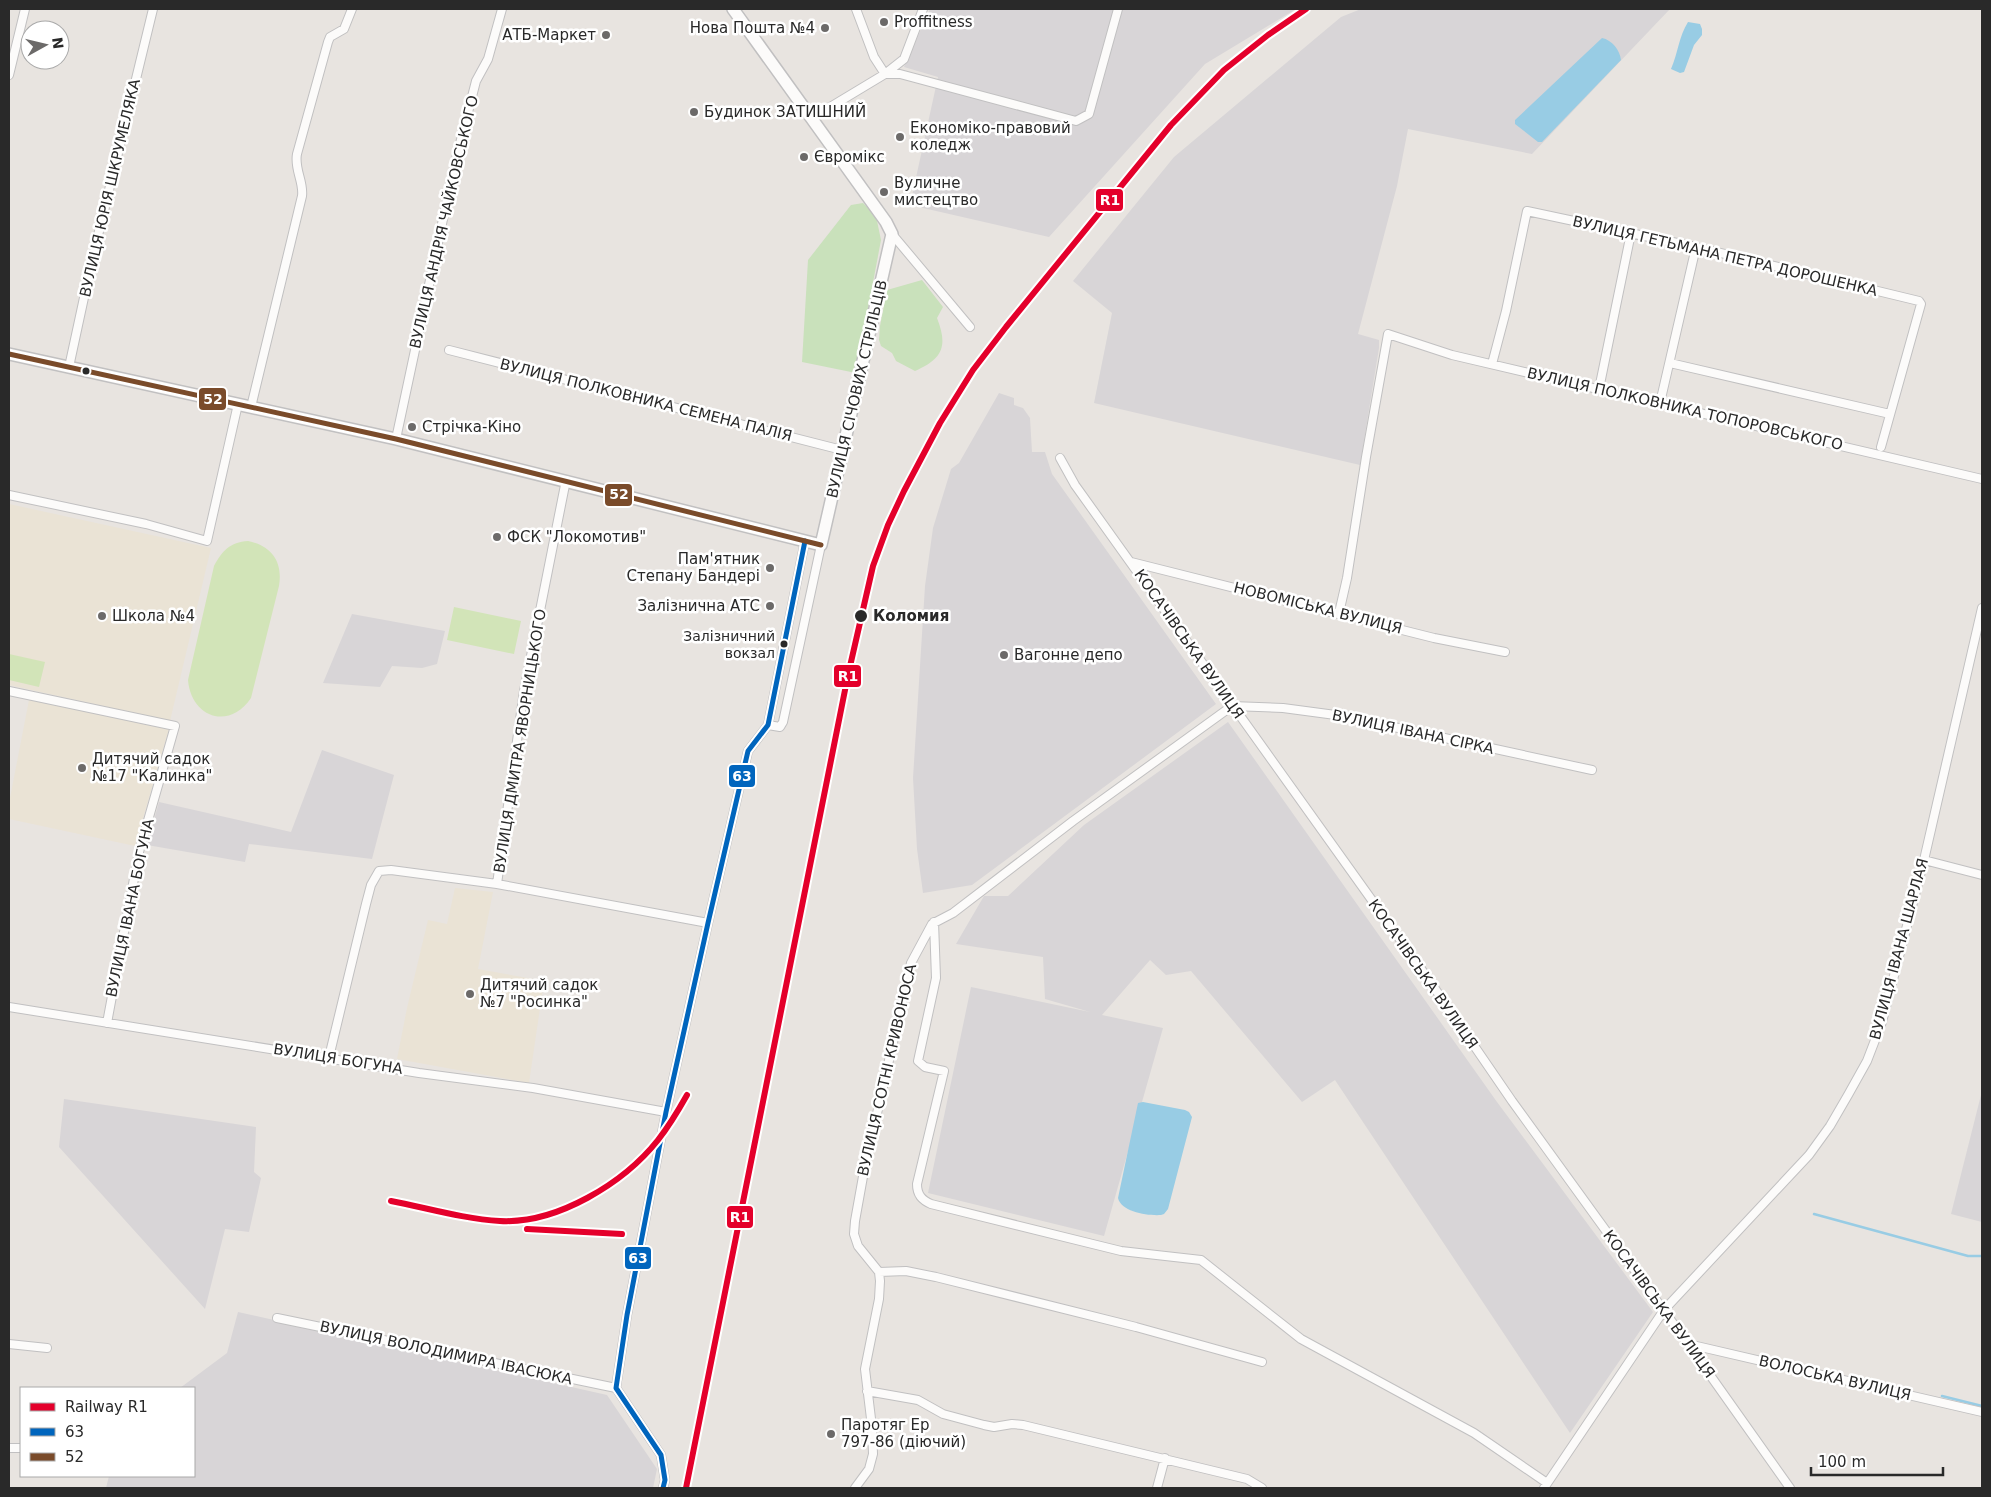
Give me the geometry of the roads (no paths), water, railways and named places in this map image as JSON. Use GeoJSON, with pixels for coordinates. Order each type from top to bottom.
{"type":"FeatureCollection","features":[{"type":"Feature","properties":{"kind":"street"},"geometry":{"type":"LineString","coordinates":[[9,75],[25,9]]}},
{"type":"Feature","properties":{"kind":"street","name":"ВУЛИЦЯ ЮРІЯ ШКРУМЕЛЯКА"},"geometry":{"type":"LineString","coordinates":[[69,367],[93,256],[153,9]]}},
{"type":"Feature","properties":{"kind":"street"},"geometry":{"type":"LineString","coordinates":[[251,407],[302,192],[296,165],[297,154],[328,42],[330,37],[344,29],[352,9]]}},
{"type":"Feature","properties":{"kind":"street","name":"ВУЛИЦЯ АНДРІЯ ЧАЙКОВСЬКОГО"},"geometry":{"type":"LineString","coordinates":[[396,439],[455,163],[476,81],[488,60],[502,9]]}},
{"type":"Feature","properties":{"kind":"street"},"geometry":{"type":"LineString","coordinates":[[856,9],[874,57],[885,74]]}},
{"type":"Feature","properties":{"kind":"street"},"geometry":{"type":"LineString","coordinates":[[812,118],[885,74],[905,57],[923,9]]}},
{"type":"Feature","properties":{"kind":"street"},"geometry":{"type":"LineString","coordinates":[[885,74],[900,74],[1076,121],[1089,114],[1118,9]]}},
{"type":"Feature","properties":{"kind":"street"},"geometry":{"type":"LineString","coordinates":[[732,10],[812,118],[886,222],[892,234],[970,327]]}},
{"type":"Feature","properties":{"kind":"street","name":"ВУЛИЦЯ ГЕТЬМАНА ПЕТРА ДОРОШЕНКА"},"geometry":{"type":"LineString","coordinates":[[1492,364],[1506,311],[1527,211],[1631,232],[1919,301],[1921,304],[1890,414]]}},
{"type":"Feature","properties":{"kind":"street"},"geometry":{"type":"LineString","coordinates":[[1599,389],[1631,232]]}},
{"type":"Feature","properties":{"kind":"street","name":"ВУЛИЦЯ СІЧОВИХ СТРІЛЬЦІВ"},"geometry":{"type":"LineString","coordinates":[[821,545],[892,234]]}},
{"type":"Feature","properties":{"kind":"street"},"geometry":{"type":"LineString","coordinates":[[1660,403],[1696,247]]}},
{"type":"Feature","properties":{"kind":"street","name":"ВУЛИЦЯ ПОЛКОВНИКА ТОПОРОВСЬКОГО"},"geometry":{"type":"LineString","coordinates":[[1339,613],[1347,578],[1388,334],[1452,355],[1982,479]]}},
{"type":"Feature","properties":{"kind":"street","name":"ВУЛИЦЯ ПОЛКОВНИКА СЕМЕНА ПАЛІЯ"},"geometry":{"type":"LineString","coordinates":[[449,350],[842,450]]}},
{"type":"Feature","properties":{"kind":"street"},"geometry":{"type":"LineString","coordinates":[[9,354],[396,439],[821,545],[783,722],[780,727],[768,725]]}},
{"type":"Feature","properties":{"kind":"street"},"geometry":{"type":"LineString","coordinates":[[1670,363],[1890,414],[1881,447]]}},
{"type":"Feature","properties":{"kind":"street"},"geometry":{"type":"LineString","coordinates":[[9,495],[146,524],[206,541],[238,404]]}},
{"type":"Feature","properties":{"kind":"street","name":"КОСАЧІВСЬКА ВУЛИЦЯ"},"geometry":{"type":"LineString","coordinates":[[1060,458],[1075,485],[1429,980],[1512,1101],[1664,1310],[1790,1488]]}},
{"type":"Feature","properties":{"kind":"street","name":"ВУЛИЦЯ ДМИТРА ЯВОРНИЦЬКОГО"},"geometry":{"type":"LineString","coordinates":[[497,884],[524,691],[566,480]]}},
{"type":"Feature","properties":{"kind":"street"},"geometry":{"type":"LineString","coordinates":[[663,1488],[665,1480],[661,1455],[616,1388],[627,1316],[666,1112],[708,923],[748,751],[768,725],[805,541]]}},
{"type":"Feature","properties":{"kind":"street","name":"НОВОМІСЬКА ВУЛИЦЯ"},"geometry":{"type":"LineString","coordinates":[[1131,562],[1434,638],[1505,652]]}},
{"type":"Feature","properties":{"kind":"street","name":"ВУЛИЦЯ ІВАНА ШАРЛАЯ"},"geometry":{"type":"LineString","coordinates":[[1546,1486],[1664,1310],[1809,1155],[1830,1126],[1867,1060],[1882,1022],[1924,860],[1982,608]]}},
{"type":"Feature","properties":{"kind":"street","name":"ВУЛИЦЯ ІВАНА БОГУНА"},"geometry":{"type":"LineString","coordinates":[[9,691],[175,726],[138,852],[107,1023]]}},
{"type":"Feature","properties":{"kind":"street","name":"ВУЛИЦЯ ІВАНА СІРКА"},"geometry":{"type":"LineString","coordinates":[[1232,706],[1283,708],[1343,716],[1592,770]]}},
{"type":"Feature","properties":{"kind":"street","name":"ВУЛИЦЯ СОТНІ КРИВОНОСА"},"geometry":{"type":"LineString","coordinates":[[879,1272],[858,1246],[854,1234],[855,1221],[864,1171],[911,963],[918,946],[934,922],[953,913],[1073,821],[1232,706]]}},
{"type":"Feature","properties":{"kind":"street"},"geometry":{"type":"LineString","coordinates":[[1924,860],[1982,875]]}},
{"type":"Feature","properties":{"kind":"street","name":"ВУЛИЦЯ ДМИТРА ЯВОРНИЦЬКОГО"},"geometry":{"type":"LineString","coordinates":[[328,1057],[371,885],[379,871],[391,870],[497,884],[708,923]]}},
{"type":"Feature","properties":{"kind":"street"},"geometry":{"type":"LineString","coordinates":[[934,922],[936,978],[918,1061],[924,1067],[944,1071],[917,1184],[917,1192],[923,1200],[931,1204],[1121,1251],[1201,1260],[1301,1339],[1474,1433],[1546,1486]]}},
{"type":"Feature","properties":{"kind":"street","name":"ВУЛИЦЯ БОГУНА"},"geometry":{"type":"LineString","coordinates":[[9,1007],[419,1073],[533,1088],[666,1112]]}},
{"type":"Feature","properties":{"kind":"street"},"geometry":{"type":"LineString","coordinates":[[855,1488],[868,1469],[873,1454],[866,1362],[878,1299],[879,1272],[906,1271],[936,1276],[1136,1327],[1262,1362]]}},
{"type":"Feature","properties":{"kind":"street","name":"ВУЛИЦЯ ВОЛОДИМИРА ІВАСЮКА"},"geometry":{"type":"LineString","coordinates":[[277,1318],[616,1388]]}},
{"type":"Feature","properties":{"kind":"street"},"geometry":{"type":"LineString","coordinates":[[9,1344],[47,1348]]}},
{"type":"Feature","properties":{"kind":"street","name":"ВОЛОСЬКА ВУЛИЦЯ"},"geometry":{"type":"LineString","coordinates":[[1688,1344],[1982,1412]]}},
{"type":"Feature","properties":{"kind":"street"},"geometry":{"type":"LineString","coordinates":[[867,1391],[918,1400],[943,1414],[984,1425],[994,1427],[1012,1424],[1023,1425],[1165,1458],[1247,1479],[1262,1488]]}},
{"type":"Feature","properties":{"kind":"street"},"geometry":{"type":"LineString","coordinates":[[1157,1488],[1165,1458]]}},
{"type":"Feature","properties":{"kind":"water"},"geometry":{"type":"Polygon","coordinates":[[[1688,22],[1700,24],[1702,35],[1694,45],[1684,72],[1680,73],[1671,69],[1688,22]]]}},
{"type":"Feature","properties":{"kind":"water"},"geometry":{"type":"Polygon","coordinates":[[[1602,38],[1615,46],[1621,60],[1542,142],[1538,142],[1515,124],[1515,120],[1602,38]]]}},
{"type":"Feature","properties":{"kind":"water"},"geometry":{"type":"Polygon","coordinates":[[[1143,1102],[1185,1110],[1192,1117],[1168,1209],[1161,1215],[1142,1214],[1129,1210],[1120,1203],[1118,1198],[1138,1103],[1143,1102]]]}},
{"type":"Feature","properties":{"kind":"waterway"},"geometry":{"type":"LineString","coordinates":[[1814,1214],[1968,1256],[1982,1256]]}},
{"type":"Feature","properties":{"kind":"waterway"},"geometry":{"type":"LineString","coordinates":[[1942,1396],[1982,1406]]}},
{"type":"Feature","properties":{"kind":"rail line","name":"R1"},"geometry":{"type":"LineString","coordinates":[[686,1488],[848,675],[873,566],[888,525],[940,423],[973,370],[1006,327],[1171,125],[1224,70],[1268,35],[1306,9]]}},
{"type":"Feature","properties":{"kind":"rail line","name":"R1"},"geometry":{"type":"LineString","coordinates":[[391,1201],[486,1220],[522,1220],[544,1216],[588,1198],[627,1171],[658,1140],[687,1095]]}},
{"type":"Feature","properties":{"kind":"rail line","name":"R1"},"geometry":{"type":"LineString","coordinates":[[527,1229],[622,1234]]}},
{"type":"Feature","properties":{"kind":"place","name":"Proffitness"},"geometry":{"type":"Point","coordinates":[884,22]}},
{"type":"Feature","properties":{"kind":"place","name":"Нова Пошта №4"},"geometry":{"type":"Point","coordinates":[825,28]}},
{"type":"Feature","properties":{"kind":"place","name":"АТБ-Маркет"},"geometry":{"type":"Point","coordinates":[606,35]}},
{"type":"Feature","properties":{"kind":"place","name":"Будинок ЗАТИШНИЙ"},"geometry":{"type":"Point","coordinates":[694,112]}},
{"type":"Feature","properties":{"kind":"place","name":"Економіко-правовий коледж"},"geometry":{"type":"Point","coordinates":[900,137]}},
{"type":"Feature","properties":{"kind":"place","name":"Євромікс"},"geometry":{"type":"Point","coordinates":[804,157]}},
{"type":"Feature","properties":{"kind":"place","name":"Вуличне мистецтво"},"geometry":{"type":"Point","coordinates":[884,192]}},
{"type":"Feature","properties":{"kind":"place","name":"Стрічка-Кіно"},"geometry":{"type":"Point","coordinates":[412,427]}},
{"type":"Feature","properties":{"kind":"place","name":"ФСК \"Локомотив\""},"geometry":{"type":"Point","coordinates":[497,537]}},
{"type":"Feature","properties":{"kind":"place","name":"Пам'ятник Степану Бандері"},"geometry":{"type":"Point","coordinates":[770,568]}},
{"type":"Feature","properties":{"kind":"place","name":"Залізнична АТС"},"geometry":{"type":"Point","coordinates":[770,606]}},
{"type":"Feature","properties":{"kind":"place","name":"Школа №4"},"geometry":{"type":"Point","coordinates":[102,616]}},
{"type":"Feature","properties":{"kind":"place","name":"Коломия"},"geometry":{"type":"Point","coordinates":[861,616]}},
{"type":"Feature","properties":{"kind":"place","name":"Залізничний вокзал"},"geometry":{"type":"Point","coordinates":[784,644]}},
{"type":"Feature","properties":{"kind":"place","name":"Вагонне депо"},"geometry":{"type":"Point","coordinates":[1004,655]}},
{"type":"Feature","properties":{"kind":"place","name":"Дитячий садок №17 \"Калинка\""},"geometry":{"type":"Point","coordinates":[82,768]}},
{"type":"Feature","properties":{"kind":"place","name":"Дитячий садок №7 \"Росинка\""},"geometry":{"type":"Point","coordinates":[470,994]}},
{"type":"Feature","properties":{"kind":"place","name":"Паротяг Ер 797-86 (діючий)"},"geometry":{"type":"Point","coordinates":[831,1434]}}]}
